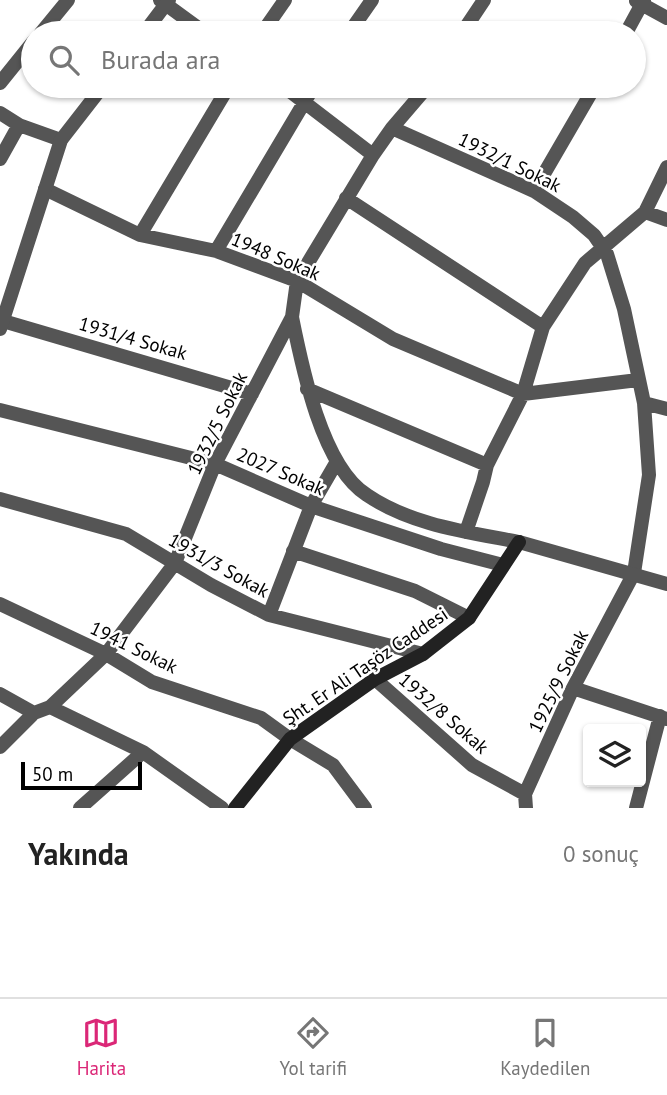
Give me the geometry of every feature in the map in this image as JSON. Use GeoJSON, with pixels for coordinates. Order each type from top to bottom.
{"type":"FeatureCollection","features":[{"type":"Feature","properties":{"kind":"main road","name":"Şht. Er Ali Taşöz Caddesi"},"geometry":{"type":"LineString","coordinates":[[235,808],[290,739],[376,679],[423,654],[469,618],[519,542]]}},
{"type":"Feature","properties":{"kind":"street"},"geometry":{"type":"LineString","coordinates":[[51,21],[68,0]]}},
{"type":"Feature","properties":{"kind":"street"},"geometry":{"type":"LineString","coordinates":[[270,21],[285,0]]}},
{"type":"Feature","properties":{"kind":"street"},"geometry":{"type":"LineString","coordinates":[[357,21],[372,0]]}},
{"type":"Feature","properties":{"kind":"street"},"geometry":{"type":"LineString","coordinates":[[470,21],[484,0]]}},
{"type":"Feature","properties":{"kind":"street"},"geometry":{"type":"LineString","coordinates":[[631,21],[641,1],[667,18]]}},
{"type":"Feature","properties":{"kind":"street"},"geometry":{"type":"LineString","coordinates":[[152,21],[165,2],[190,21]]}},
{"type":"Feature","properties":{"kind":"street"},"geometry":{"type":"LineString","coordinates":[[0,83],[21,58]]}},
{"type":"Feature","properties":{"kind":"street"},"geometry":{"type":"LineString","coordinates":[[1,325],[61,140],[94,98]]}},
{"type":"Feature","properties":{"kind":"street"},"geometry":{"type":"LineString","coordinates":[[140,235],[222,98]]}},
{"type":"Feature","properties":{"kind":"street"},"geometry":{"type":"LineString","coordinates":[[298,98],[373,155]]}},
{"type":"Feature","properties":{"kind":"street"},"geometry":{"type":"LineString","coordinates":[[216,251],[306,98]]}},
{"type":"Feature","properties":{"kind":"street","name":"1932/5 Sokak"},"geometry":{"type":"LineString","coordinates":[[0,747],[34,713],[50,707],[106,654],[175,562],[215,464],[292,317],[297,281],[373,155],[418,98]]}},
{"type":"Feature","properties":{"kind":"street"},"geometry":{"type":"LineString","coordinates":[[534,191],[588,98]]}},
{"type":"Feature","properties":{"kind":"street"},"geometry":{"type":"LineString","coordinates":[[0,113],[19,125],[61,140]]}},
{"type":"Feature","properties":{"kind":"street"},"geometry":{"type":"LineString","coordinates":[[0,159],[19,125]]}},
{"type":"Feature","properties":{"kind":"street","name":"1932/1 Sokak"},"geometry":{"type":"LineString","coordinates":[[392,128],[534,191],[573,217],[594,235],[604,249],[624,309],[644,403],[649,475],[634,573]]}},
{"type":"Feature","properties":{"kind":"street"},"geometry":{"type":"LineString","coordinates":[[466,532],[487,465],[523,394],[543,327],[585,263],[645,212],[667,167]]}},
{"type":"Feature","properties":{"kind":"street","name":"1948 Sokak"},"geometry":{"type":"LineString","coordinates":[[45,189],[140,235],[216,251],[297,281],[393,339],[523,394]]}},
{"type":"Feature","properties":{"kind":"street"},"geometry":{"type":"LineString","coordinates":[[346,198],[543,327]]}},
{"type":"Feature","properties":{"kind":"street"},"geometry":{"type":"LineString","coordinates":[[645,212],[667,220]]}},
{"type":"Feature","properties":{"kind":"street"},"geometry":{"type":"LineString","coordinates":[[292,317],[307,389],[336,463],[365,494],[409,517],[519,542],[667,584]]}},
{"type":"Feature","properties":{"kind":"street","name":"1931/4 Sokak"},"geometry":{"type":"LineString","coordinates":[[1,325],[252,394]]}},
{"type":"Feature","properties":{"kind":"street"},"geometry":{"type":"LineString","coordinates":[[523,394],[638,380]]}},
{"type":"Feature","properties":{"kind":"street"},"geometry":{"type":"LineString","coordinates":[[307,389],[487,465]]}},
{"type":"Feature","properties":{"kind":"street"},"geometry":{"type":"LineString","coordinates":[[644,403],[667,409]]}},
{"type":"Feature","properties":{"kind":"street","name":"2027 Sokak"},"geometry":{"type":"LineString","coordinates":[[0,410],[215,464],[311,506],[441,549],[503,565]]}},
{"type":"Feature","properties":{"kind":"street"},"geometry":{"type":"LineString","coordinates":[[269,615],[311,506],[336,463]]}},
{"type":"Feature","properties":{"kind":"street","name":"1931/3 Sokak"},"geometry":{"type":"LineString","coordinates":[[0,499],[126,534],[211,585],[269,615],[423,654]]}},
{"type":"Feature","properties":{"kind":"street"},"geometry":{"type":"LineString","coordinates":[[293,551],[415,591],[469,618]]}},
{"type":"Feature","properties":{"kind":"street","name":"1925/9 Sokak"},"geometry":{"type":"LineString","coordinates":[[525,801],[573,688],[634,573]]}},
{"type":"Feature","properties":{"kind":"street","name":"1941 Sokak"},"geometry":{"type":"LineString","coordinates":[[0,604],[106,654],[152,682],[261,718],[333,765],[365,808]]}},
{"type":"Feature","properties":{"kind":"street","name":"1932/8 Sokak"},"geometry":{"type":"LineString","coordinates":[[376,679],[472,765],[525,801]]}},
{"type":"Feature","properties":{"kind":"street"},"geometry":{"type":"LineString","coordinates":[[573,688],[663,718],[636,808]]}},
{"type":"Feature","properties":{"kind":"street"},"geometry":{"type":"LineString","coordinates":[[0,694],[34,713]]}},
{"type":"Feature","properties":{"kind":"street"},"geometry":{"type":"LineString","coordinates":[[50,707],[144,752],[222,808]]}},
{"type":"Feature","properties":{"kind":"street"},"geometry":{"type":"LineString","coordinates":[[80,808],[144,752]]}}]}
